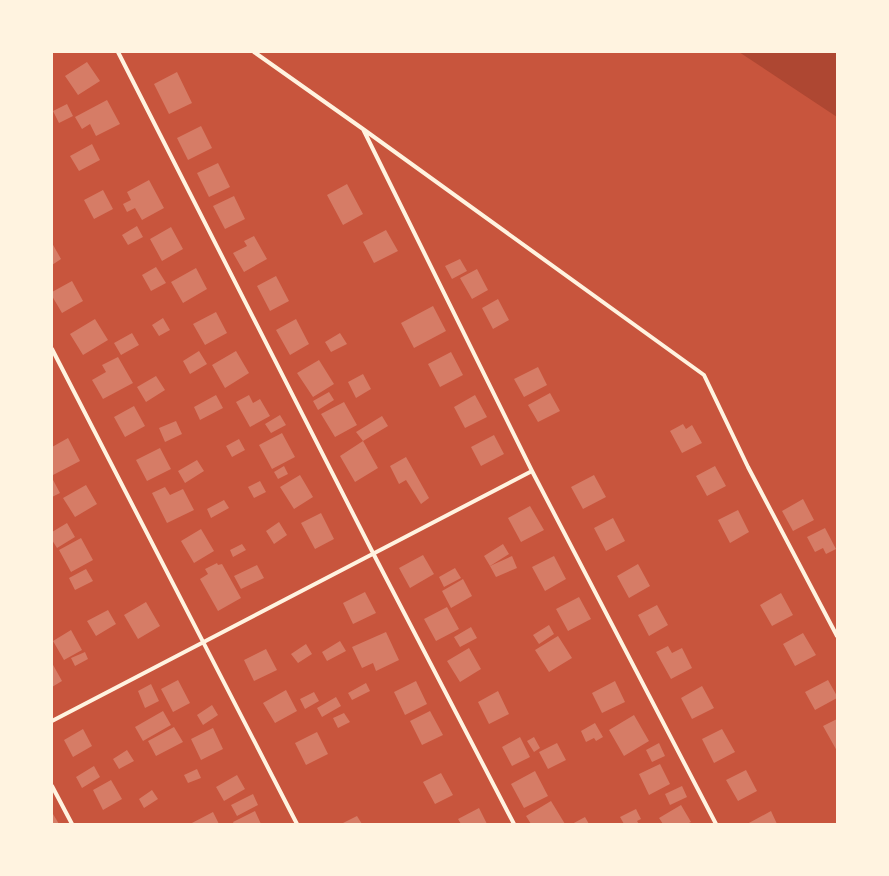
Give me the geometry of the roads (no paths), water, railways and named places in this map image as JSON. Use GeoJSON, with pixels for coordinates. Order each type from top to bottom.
{"type":"FeatureCollection","features":[{"type":"Feature","properties":{"kind":"street"},"geometry":{"type":"LineString","coordinates":[[118,52],[373,553],[514,824]]}},
{"type":"Feature","properties":{"kind":"street"},"geometry":{"type":"LineString","coordinates":[[254,52],[704,375],[748,467],[837,636]]}},
{"type":"Feature","properties":{"kind":"street"},"geometry":{"type":"LineString","coordinates":[[363,129],[532,471],[716,824]]}},
{"type":"Feature","properties":{"kind":"street"},"geometry":{"type":"LineString","coordinates":[[52,350],[297,824]]}},
{"type":"Feature","properties":{"kind":"street"},"geometry":{"type":"LineString","coordinates":[[52,721],[532,471]]}},
{"type":"Feature","properties":{"kind":"street"},"geometry":{"type":"LineString","coordinates":[[52,786],[72,824]]}}]}
